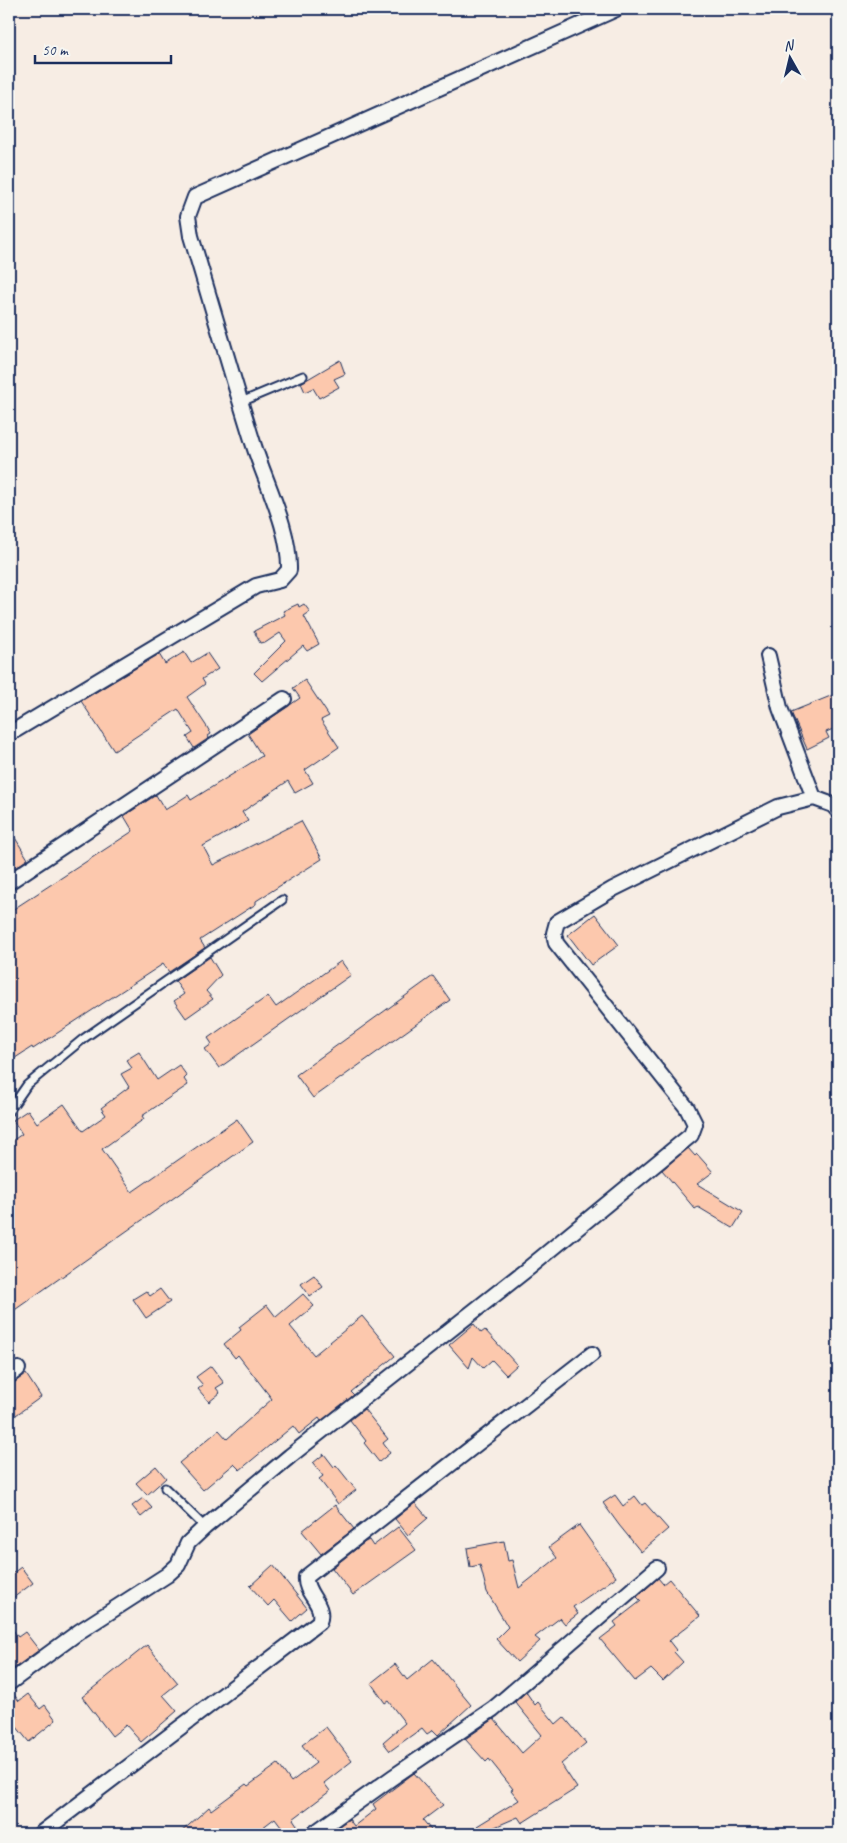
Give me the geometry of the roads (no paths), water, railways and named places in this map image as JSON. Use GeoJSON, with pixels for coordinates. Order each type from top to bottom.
{"type":"FeatureCollection","features":[{"type":"Feature","properties":{"kind":"street"},"geometry":{"type":"LineString","coordinates":[[9,734],[256,586],[280,580],[289,570],[289,556],[283,529],[254,447],[191,236],[188,216],[195,197],[616,9]]}},
{"type":"Feature","properties":{"kind":"street"},"geometry":{"type":"LineString","coordinates":[[768,656],[780,708],[814,798]]}},
{"type":"Feature","properties":{"kind":"street"},"geometry":{"type":"LineString","coordinates":[[9,882],[284,699]]}},
{"type":"Feature","properties":{"kind":"street"},"geometry":{"type":"LineString","coordinates":[[9,1682],[80,1631],[167,1575],[178,1565],[188,1543],[205,1527],[290,1456],[530,1267],[690,1135],[695,1124],[687,1108],[556,943],[554,933],[557,922],[613,889],[778,807],[814,798],[833,805],[838,811]]}},
{"type":"Feature","properties":{"kind":"street"},"geometry":{"type":"LineString","coordinates":[[40,1834],[318,1622],[321,1616],[320,1610],[305,1584],[306,1577],[592,1354]]}},
{"type":"Feature","properties":{"kind":"street"},"geometry":{"type":"LineString","coordinates":[[313,1834],[393,1776],[493,1709],[657,1568]]}},
{"type":"Feature","properties":{"kind":"lane"},"geometry":{"type":"LineString","coordinates":[[241,402],[303,376]]}},
{"type":"Feature","properties":{"kind":"lane"},"geometry":{"type":"LineString","coordinates":[[9,1111],[27,1085],[84,1039],[282,900]]}},
{"type":"Feature","properties":{"kind":"lane"},"geometry":{"type":"LineString","coordinates":[[165,1488],[205,1527]]}}]}
